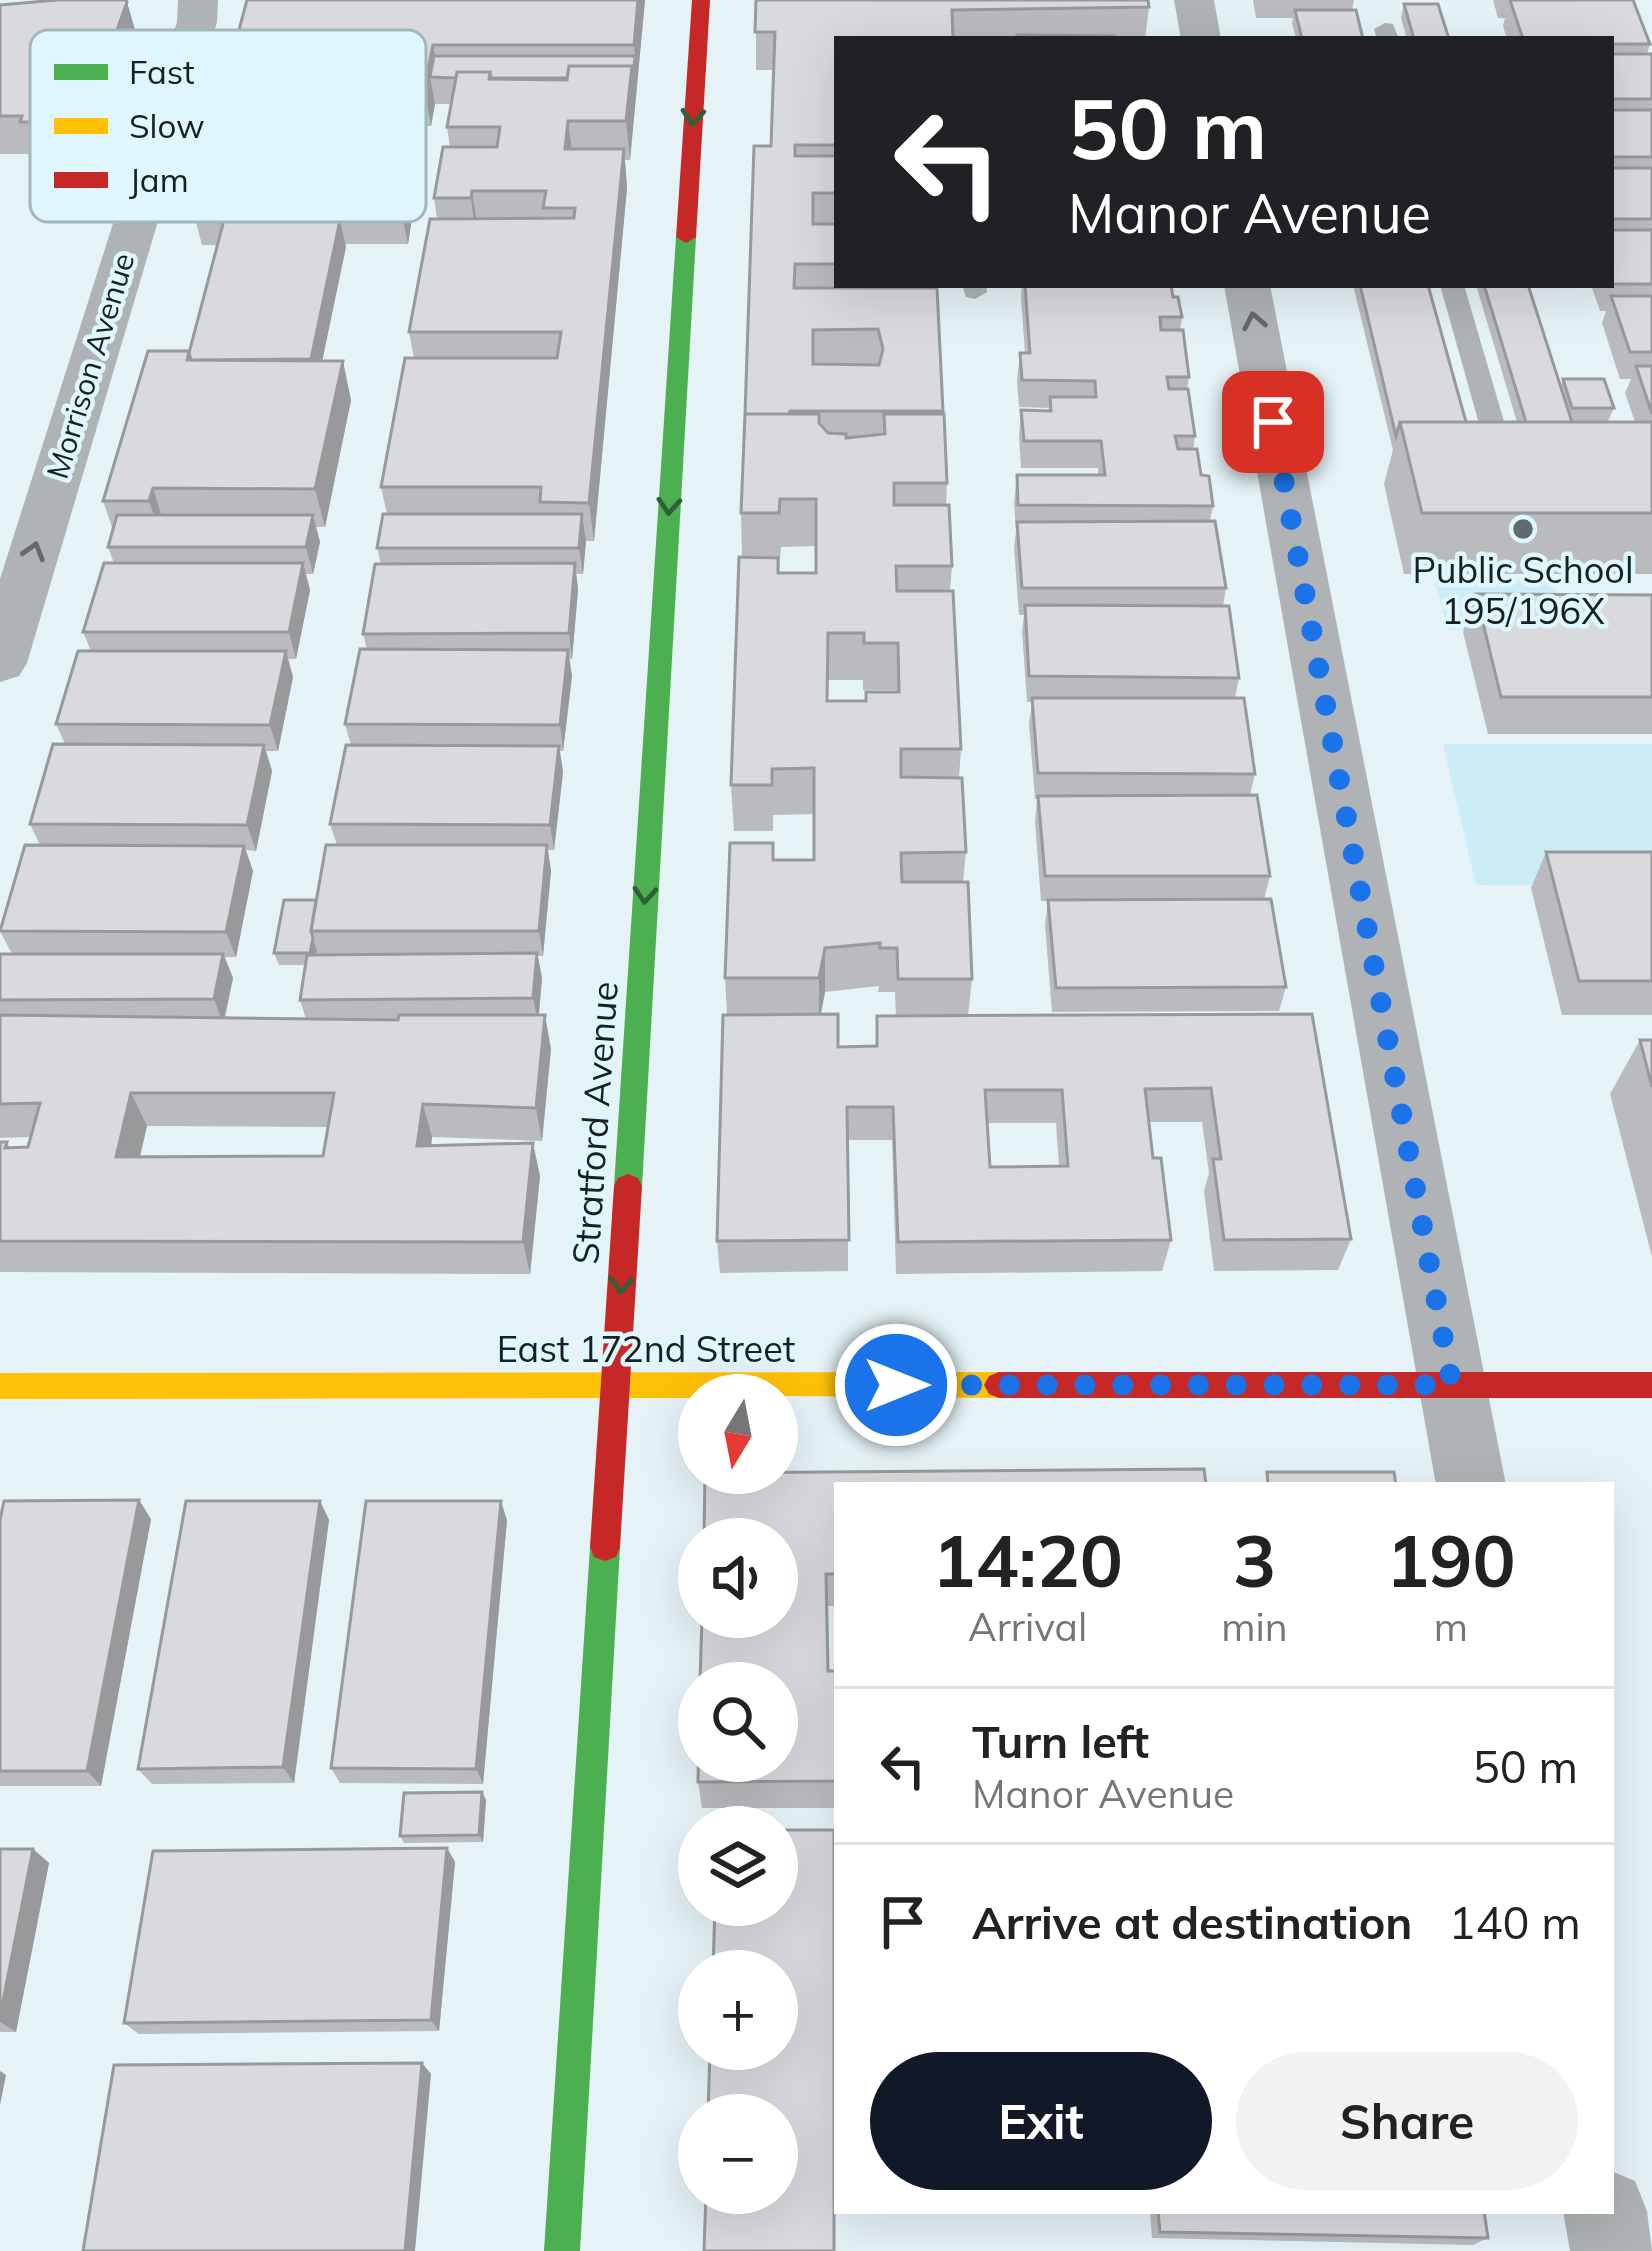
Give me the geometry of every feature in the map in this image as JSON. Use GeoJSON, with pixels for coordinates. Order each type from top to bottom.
{"type":"FeatureCollection","features":[{"type":"Feature","properties":{"kind":"street","name":"Morrison Avenue"},"geometry":{"type":"LineString","coordinates":[[195,30],[198,0]]}},
{"type":"Feature","properties":{"kind":"street","name":"Stratford Avenue"},"geometry":{"type":"LineString","coordinates":[[562,2251],[700,0]]}},
{"type":"Feature","properties":{"kind":"street"},"geometry":{"type":"LineString","coordinates":[[1194,0],[1200,36]]}},
{"type":"Feature","properties":{"kind":"street","name":"Morrison Avenue"},"geometry":{"type":"LineString","coordinates":[[0,663],[136,222]]}},
{"type":"Feature","properties":{"kind":"street"},"geometry":{"type":"LineString","coordinates":[[1248,288],[1470,1482]]}},
{"type":"Feature","properties":{"kind":"street","name":"East 172nd Street"},"geometry":{"type":"LineString","coordinates":[[0,1386],[1652,1385]]}},
{"type":"Feature","properties":{"kind":"street"},"geometry":{"type":"LineString","coordinates":[[1607,2214],[1613,2251]]}},
{"type":"Feature","properties":{"kind":"lane"},"geometry":{"type":"LineString","coordinates":[[1453,288],[1500,452]]}},
{"type":"Feature","properties":{"kind":"shaded area"},"geometry":{"type":"Polygon","coordinates":[[[1552,579],[1568,628],[1448,630],[1435,581],[1552,579]]]}},
{"type":"Feature","properties":{"kind":"shaded area"},"geometry":{"type":"Polygon","coordinates":[[[1443,744],[1652,744],[1652,884],[1476,885],[1443,744]]]}},
{"type":"Feature","properties":{"kind":"building"},"geometry":{"type":"Polygon","coordinates":[[[57,0],[127,2],[117,30],[30,30],[30,122],[20,122],[22,116],[0,116],[0,5],[57,0]]]}},
{"type":"Feature","properties":{"kind":"building"},"geometry":{"type":"Polygon","coordinates":[[[247,0],[638,0],[634,45],[433,45],[426,78],[426,30],[239,30],[247,0]]]}},
{"type":"Feature","properties":{"kind":"building"},"geometry":{"type":"Polygon","coordinates":[[[756,0],[1148,0],[1149,7],[952,10],[953,36],[834,36],[834,145],[795,145],[795,156],[834,156],[834,193],[813,193],[813,224],[834,224],[834,264],[795,264],[794,288],[937,288],[943,411],[745,414],[754,146],[771,146],[775,32],[755,32],[756,0]],[[878,329],[813,330],[813,364],[879,365],[883,349],[878,329]]]}},
{"type":"Feature","properties":{"kind":"building"},"geometry":{"type":"Polygon","coordinates":[[[1510,0],[1633,0],[1650,44],[1614,44],[1614,36],[1522,36],[1510,0]]]}},
{"type":"Feature","properties":{"kind":"building"},"geometry":{"type":"Polygon","coordinates":[[[1404,4],[1438,4],[1448,36],[1413,36],[1404,4]]]}},
{"type":"Feature","properties":{"kind":"building"},"geometry":{"type":"Polygon","coordinates":[[[1295,10],[1356,10],[1362,36],[1301,36],[1295,10]]]}},
{"type":"Feature","properties":{"kind":"building"},"geometry":{"type":"Polygon","coordinates":[[[1614,54],[1652,54],[1652,99],[1614,99],[1614,54]]]}},
{"type":"Feature","properties":{"kind":"building"},"geometry":{"type":"Polygon","coordinates":[[[434,56],[635,56],[633,78],[632,66],[569,66],[567,78],[491,78],[490,72],[457,72],[456,78],[430,77],[434,56]]]}},
{"type":"Feature","properties":{"kind":"building"},"geometry":{"type":"Polygon","coordinates":[[[569,66],[632,66],[626,121],[568,121],[565,149],[624,149],[589,503],[540,502],[541,487],[381,487],[405,358],[557,358],[561,332],[409,332],[430,219],[574,218],[575,208],[543,208],[546,191],[472,191],[471,198],[434,198],[443,147],[497,147],[500,127],[447,127],[457,72],[490,72],[489,79],[567,80],[569,66]]]}},
{"type":"Feature","properties":{"kind":"building"},"geometry":{"type":"Polygon","coordinates":[[[1614,110],[1652,110],[1652,157],[1614,157],[1614,110]]]}},
{"type":"Feature","properties":{"kind":"building"},"geometry":{"type":"Polygon","coordinates":[[[1614,168],[1652,168],[1652,219],[1614,219],[1614,168]]]}},
{"type":"Feature","properties":{"kind":"building"},"geometry":{"type":"Polygon","coordinates":[[[223,222],[340,222],[311,359],[191,360],[223,222]]]}},
{"type":"Feature","properties":{"kind":"building"},"geometry":{"type":"Polygon","coordinates":[[[1614,230],[1652,230],[1652,284],[1614,284],[1614,230]]]}},
{"type":"Feature","properties":{"kind":"building"},"geometry":{"type":"Polygon","coordinates":[[[1025,288],[1172,288],[1182,317],[1160,317],[1161,330],[1183,330],[1189,377],[1167,377],[1169,389],[1188,389],[1195,436],[1175,436],[1178,449],[1197,449],[1201,475],[1209,476],[1213,506],[1018,505],[1017,475],[1105,475],[1101,441],[1024,441],[1021,410],[1051,411],[1050,397],[1096,397],[1095,381],[1022,380],[1020,353],[1030,353],[1025,288]]]}},
{"type":"Feature","properties":{"kind":"building"},"geometry":{"type":"Polygon","coordinates":[[[1361,288],[1429,288],[1466,422],[1400,422],[1396,436],[1361,288]]]}},
{"type":"Feature","properties":{"kind":"building"},"geometry":{"type":"Polygon","coordinates":[[[1485,288],[1529,288],[1572,422],[1526,422],[1485,288]]]}},
{"type":"Feature","properties":{"kind":"building"},"geometry":{"type":"Polygon","coordinates":[[[1611,296],[1652,296],[1652,352],[1630,352],[1611,296]]]}},
{"type":"Feature","properties":{"kind":"building"},"geometry":{"type":"Polygon","coordinates":[[[148,351],[189,351],[187,360],[343,361],[315,489],[153,488],[149,501],[103,501],[148,351]]]}},
{"type":"Feature","properties":{"kind":"building"},"geometry":{"type":"Polygon","coordinates":[[[1636,366],[1652,366],[1652,414],[1636,366]]]}},
{"type":"Feature","properties":{"kind":"building"},"geometry":{"type":"Polygon","coordinates":[[[1563,379],[1604,379],[1614,408],[1572,408],[1563,379]]]}},
{"type":"Feature","properties":{"kind":"building"},"geometry":{"type":"Polygon","coordinates":[[[745,414],[819,414],[819,423],[828,433],[846,434],[846,438],[885,434],[884,414],[944,414],[947,483],[894,483],[894,505],[949,505],[952,566],[896,566],[897,591],[953,591],[961,749],[901,749],[901,777],[962,778],[966,852],[901,853],[902,882],[968,882],[972,979],[898,979],[897,948],[880,948],[880,943],[825,948],[819,978],[725,978],[730,843],[773,843],[773,860],[814,860],[814,768],[772,769],[772,785],[731,785],[739,557],[778,558],[778,573],[816,573],[816,499],[780,499],[779,513],[741,513],[745,414]],[[828,633],[827,701],[866,701],[866,692],[899,692],[898,643],[864,643],[864,633],[828,633]]]}},
{"type":"Feature","properties":{"kind":"building"},"geometry":{"type":"Polygon","coordinates":[[[1400,422],[1652,422],[1652,513],[1422,513],[1400,422]]]}},
{"type":"Feature","properties":{"kind":"building"},"geometry":{"type":"Polygon","coordinates":[[[383,514],[582,514],[579,548],[377,548],[383,514]]]}},
{"type":"Feature","properties":{"kind":"building"},"geometry":{"type":"Polygon","coordinates":[[[117,515],[313,515],[306,547],[108,547],[117,515]]]}},
{"type":"Feature","properties":{"kind":"building"},"geometry":{"type":"Polygon","coordinates":[[[1215,521],[1226,588],[1022,588],[1017,522],[1215,521]]]}},
{"type":"Feature","properties":{"kind":"building"},"geometry":{"type":"Polygon","coordinates":[[[104,563],[303,563],[289,632],[83,632],[104,563]]]}},
{"type":"Feature","properties":{"kind":"building"},"geometry":{"type":"Polygon","coordinates":[[[575,563],[569,633],[363,634],[375,564],[575,563]]]}},
{"type":"Feature","properties":{"kind":"building"},"geometry":{"type":"Polygon","coordinates":[[[1476,594],[1652,595],[1652,697],[1501,697],[1476,594]]]}},
{"type":"Feature","properties":{"kind":"building"},"geometry":{"type":"Polygon","coordinates":[[[1025,605],[1229,606],[1239,678],[1029,676],[1025,605]]]}},
{"type":"Feature","properties":{"kind":"building"},"geometry":{"type":"Polygon","coordinates":[[[360,649],[568,650],[560,725],[345,724],[360,649]]]}},
{"type":"Feature","properties":{"kind":"building"},"geometry":{"type":"Polygon","coordinates":[[[78,651],[286,651],[270,725],[56,724],[78,651]]]}},
{"type":"Feature","properties":{"kind":"building"},"geometry":{"type":"Polygon","coordinates":[[[1032,698],[1244,698],[1255,774],[1038,773],[1032,698]]]}},
{"type":"Feature","properties":{"kind":"building"},"geometry":{"type":"Polygon","coordinates":[[[53,744],[264,745],[247,825],[30,824],[53,744]]]}},
{"type":"Feature","properties":{"kind":"building"},"geometry":{"type":"Polygon","coordinates":[[[346,745],[559,746],[550,825],[330,824],[346,745]]]}},
{"type":"Feature","properties":{"kind":"building"},"geometry":{"type":"Polygon","coordinates":[[[1257,795],[1270,876],[1045,876],[1038,796],[1257,795]]]}},
{"type":"Feature","properties":{"kind":"building"},"geometry":{"type":"Polygon","coordinates":[[[25,845],[244,846],[226,932],[0,931],[25,845]]]}},
{"type":"Feature","properties":{"kind":"building"},"geometry":{"type":"Polygon","coordinates":[[[326,845],[547,845],[539,931],[311,931],[326,845]]]}},
{"type":"Feature","properties":{"kind":"building"},"geometry":{"type":"Polygon","coordinates":[[[1546,852],[1652,852],[1652,981],[1579,981],[1546,852]]]}},
{"type":"Feature","properties":{"kind":"building"},"geometry":{"type":"Polygon","coordinates":[[[1271,899],[1286,987],[1056,988],[1048,900],[1271,899]]]}},
{"type":"Feature","properties":{"kind":"building"},"geometry":{"type":"Polygon","coordinates":[[[284,900],[316,900],[310,953],[274,953],[284,900]]]}},
{"type":"Feature","properties":{"kind":"building"},"geometry":{"type":"Polygon","coordinates":[[[537,953],[533,998],[300,1000],[307,955],[537,953]]]}},
{"type":"Feature","properties":{"kind":"building"},"geometry":{"type":"Polygon","coordinates":[[[0,954],[223,954],[214,999],[0,1000],[0,954]]]}},
{"type":"Feature","properties":{"kind":"building"},"geometry":{"type":"Polygon","coordinates":[[[838,1014],[838,1047],[877,1046],[877,1016],[1312,1014],[1351,1239],[1224,1240],[1213,1159],[1221,1159],[1211,1088],[1145,1089],[1153,1158],[1161,1158],[1171,1240],[898,1242],[893,1107],[847,1107],[849,1240],[717,1241],[723,1015],[838,1014]],[[985,1090],[990,1167],[1068,1166],[1062,1090],[985,1090]]]}},
{"type":"Feature","properties":{"kind":"building"},"geometry":{"type":"Polygon","coordinates":[[[0,1015],[398,1020],[399,1015],[545,1015],[536,1108],[423,1104],[417,1146],[533,1143],[523,1242],[0,1241],[0,1142],[7,1142],[5,1148],[28,1147],[40,1103],[0,1104],[0,1015]],[[131,1093],[116,1157],[323,1156],[334,1093],[131,1093]]]}},
{"type":"Feature","properties":{"kind":"building"},"geometry":{"type":"Polygon","coordinates":[[[1640,1040],[1652,1040],[1652,1087],[1640,1040]]]}},
{"type":"Feature","properties":{"kind":"building"},"geometry":{"type":"Polygon","coordinates":[[[1204,1469],[1206,1482],[834,1482],[834,1574],[826,1574],[828,1671],[834,1671],[834,1781],[798,1781],[798,1662],[701,1662],[701,1638],[798,1638],[798,1518],[704,1518],[705,1494],[798,1494],[798,1472],[1204,1469]]]}},
{"type":"Feature","properties":{"kind":"building"},"geometry":{"type":"Polygon","coordinates":[[[1267,1472],[1394,1472],[1396,1482],[1268,1482],[1267,1472]]]}},
{"type":"Feature","properties":{"kind":"building"},"geometry":{"type":"Polygon","coordinates":[[[139,1500],[87,1771],[0,1771],[0,1520],[4,1501],[139,1500]]]}},
{"type":"Feature","properties":{"kind":"building"},"geometry":{"type":"Polygon","coordinates":[[[186,1501],[320,1501],[283,1767],[138,1769],[186,1501]]]}},
{"type":"Feature","properties":{"kind":"building"},"geometry":{"type":"Polygon","coordinates":[[[366,1501],[501,1501],[476,1769],[331,1768],[366,1501]]]}},
{"type":"Feature","properties":{"kind":"building"},"geometry":{"type":"Polygon","coordinates":[[[482,1792],[479,1835],[400,1836],[404,1793],[482,1792]]]}},
{"type":"Feature","properties":{"kind":"building"},"geometry":{"type":"Polygon","coordinates":[[[798,1830],[834,1830],[834,2251],[704,2251],[705,2214],[798,2214],[798,2094],[709,2094],[709,2070],[798,2070],[798,1950],[714,1950],[714,1926],[798,1926],[798,1830]]]}},
{"type":"Feature","properties":{"kind":"building"},"geometry":{"type":"Polygon","coordinates":[[[447,1848],[431,2020],[124,2023],[153,1851],[447,1848]]]}},
{"type":"Feature","properties":{"kind":"building"},"geometry":{"type":"Polygon","coordinates":[[[0,1849],[33,1849],[0,2016],[0,1849]]]}},
{"type":"Feature","properties":{"kind":"building"},"geometry":{"type":"Polygon","coordinates":[[[422,2063],[405,2251],[83,2251],[114,2065],[422,2063]]]}},
{"type":"Feature","properties":{"kind":"building"},"geometry":{"type":"Polygon","coordinates":[[[1158,2214],[1484,2214],[1488,2238],[1160,2232],[1158,2214]]]}},
{"type":"Feature","properties":{"kind":"traffic: fast"},"geometry":{"type":"LineString","coordinates":[[628,1186],[686,237]]}},
{"type":"Feature","properties":{"kind":"traffic: fast"},"geometry":{"type":"LineString","coordinates":[[562,2251],[605,1547]]}},
{"type":"Feature","properties":{"kind":"traffic: slow"},"geometry":{"type":"LineString","coordinates":[[0,1386],[999,1385]]}},
{"type":"Feature","properties":{"kind":"traffic: jam"},"geometry":{"type":"LineString","coordinates":[[686,237],[701,0]]}},
{"type":"Feature","properties":{"kind":"traffic: jam"},"geometry":{"type":"LineString","coordinates":[[605,1547],[628,1186]]}},
{"type":"Feature","properties":{"kind":"traffic: jam"},"geometry":{"type":"LineString","coordinates":[[999,1385],[1652,1385]]}},
{"type":"Feature","properties":{"kind":"place","name":"Public School 195/196X"},"geometry":{"type":"Point","coordinates":[1523,529]}},
{"type":"Feature","properties":{"kind":"route"},"geometry":{"type":"LineString","coordinates":[[896,1385],[1452,1385],[1273,422]]}}]}
